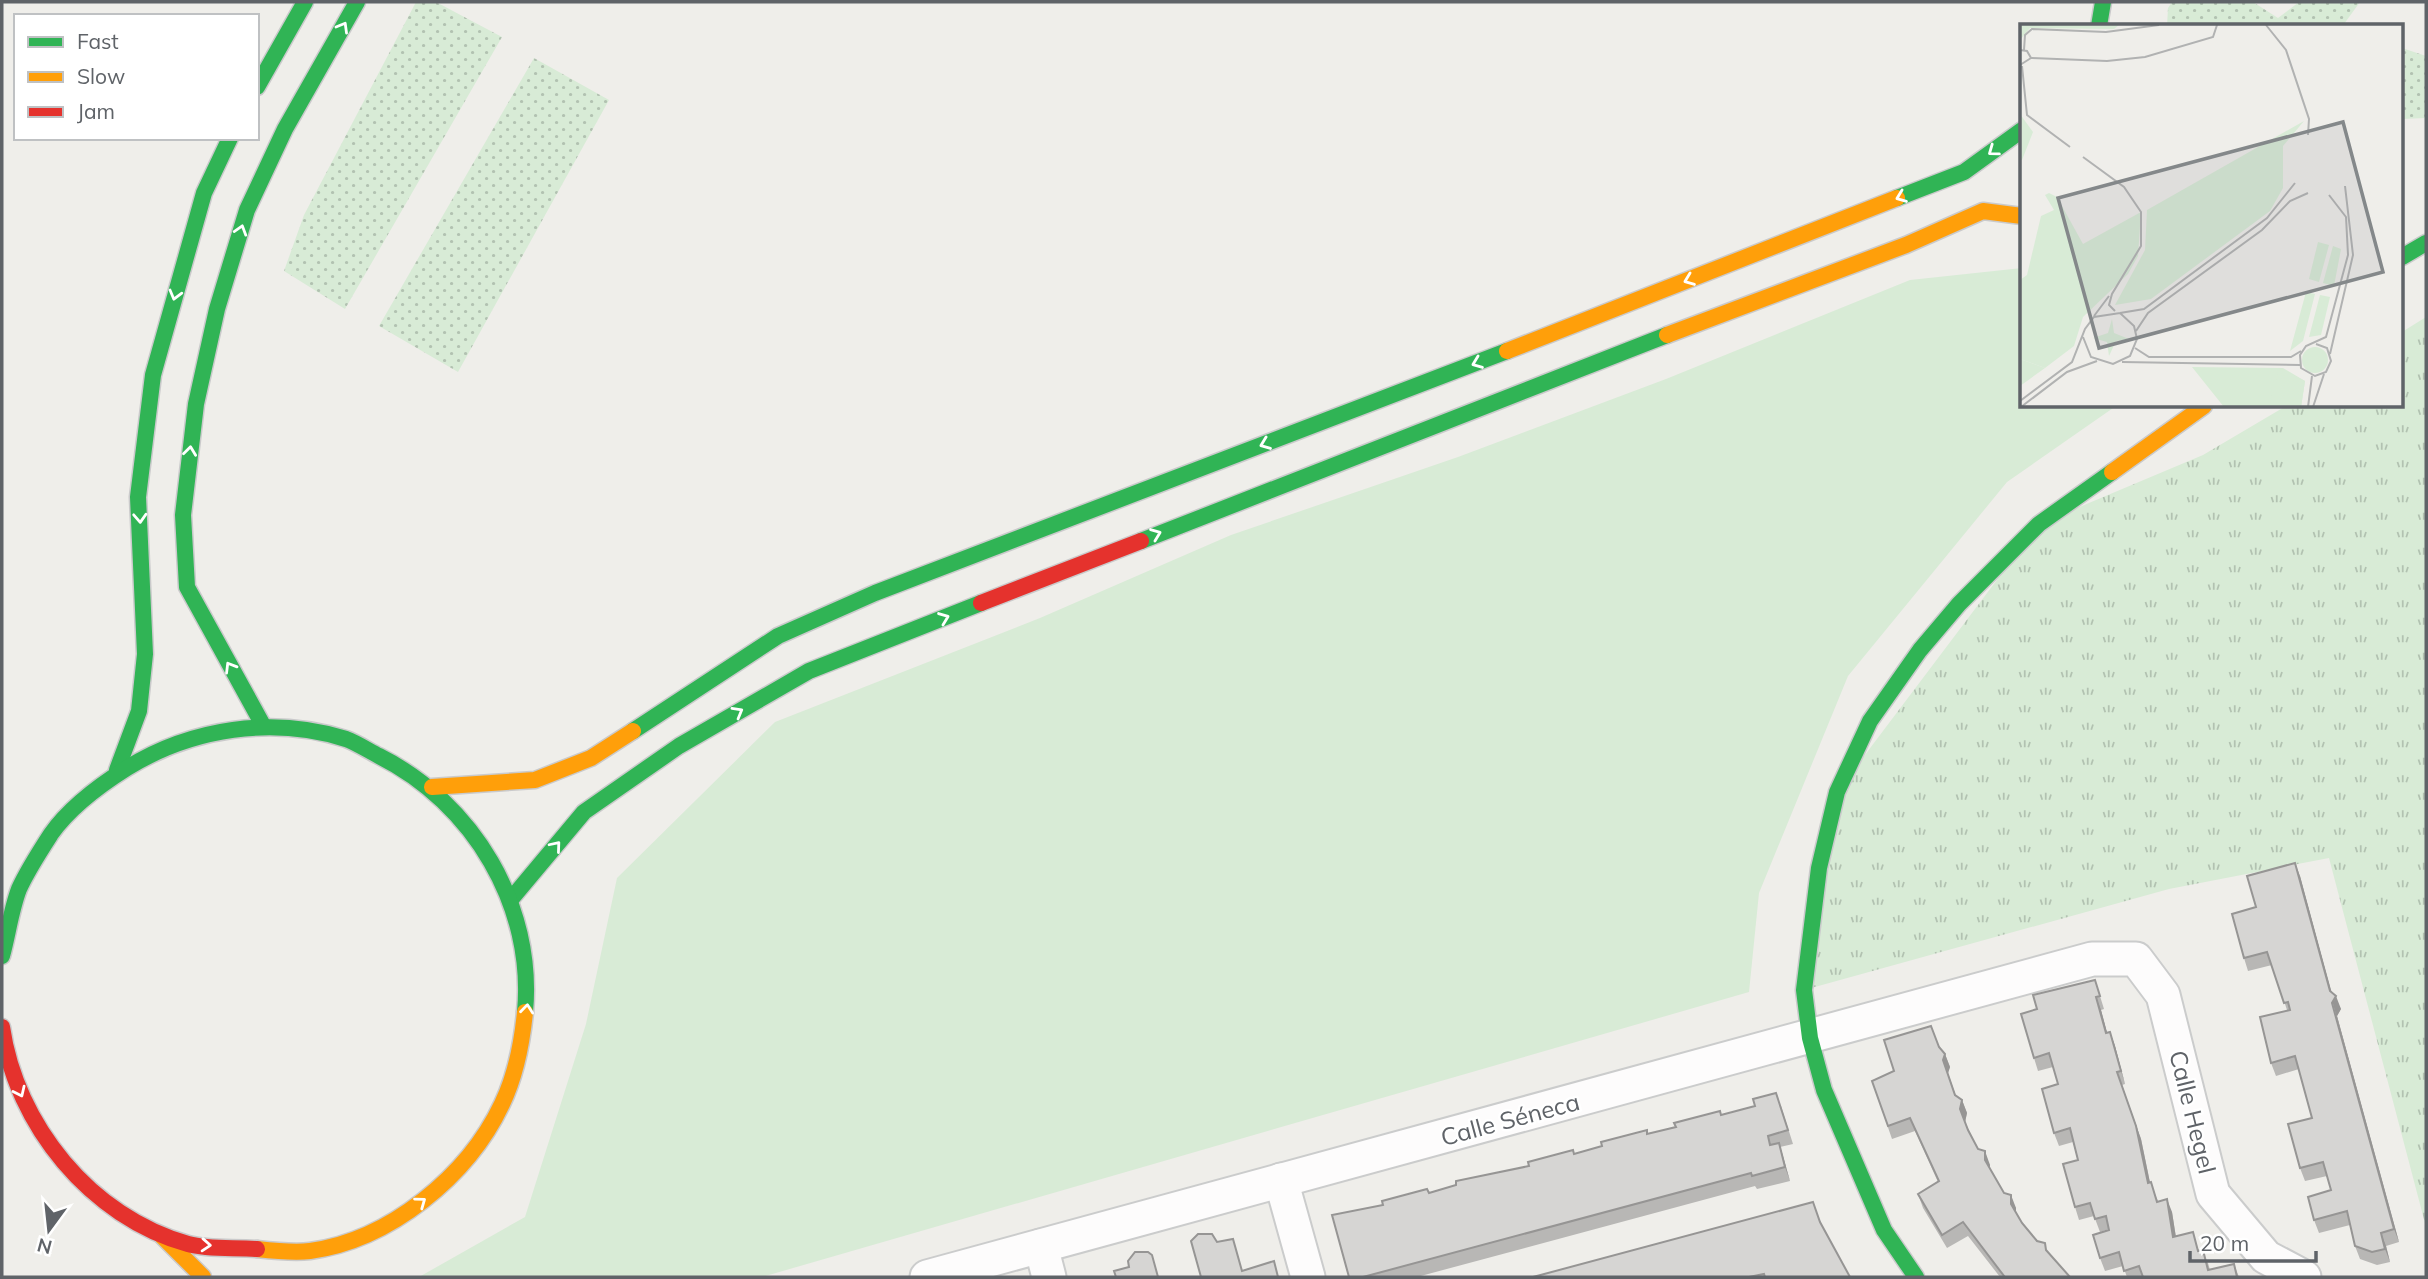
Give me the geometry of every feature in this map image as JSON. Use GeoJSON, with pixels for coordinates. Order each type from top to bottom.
{"type":"FeatureCollection","features":[{"type":"Feature","properties":{"kind":"street"},"geometry":{"type":"LineString","coordinates":[[259,83],[305,2]]}},
{"type":"Feature","properties":{"kind":"street"},"geometry":{"type":"LineString","coordinates":[[264,727],[187,587],[183,515],[196,404],[217,309],[247,210],[285,129],[357,2]]}},
{"type":"Feature","properties":{"kind":"street"},"geometry":{"type":"LineString","coordinates":[[2099,24],[2103,2]]}},
{"type":"Feature","properties":{"kind":"street"},"geometry":{"type":"LineString","coordinates":[[432,787],[534,780],[591,758],[778,636],[875,593],[1461,369],[1964,172],[2020,131]]}},
{"type":"Feature","properties":{"kind":"street"},"geometry":{"type":"LineString","coordinates":[[117,770],[139,711],[145,654],[138,497],[153,375],[204,193],[229,140]]}},
{"type":"Feature","properties":{"kind":"street"},"geometry":{"type":"LineString","coordinates":[[512,898],[584,812],[679,746],[809,671],[1768,295],[1906,245],[1983,211],[2020,215]]}},
{"type":"Feature","properties":{"kind":"street"},"geometry":{"type":"LineString","coordinates":[[2404,256],[2426,243]]}},
{"type":"Feature","properties":{"kind":"street"},"geometry":{"type":"LineString","coordinates":[[1916,1277],[1884,1230],[1824,1090],[1810,1038],[1804,990],[1819,868],[1837,792],[1870,721],[1920,650],[1959,604],[2039,524],[2201,408]]}},
{"type":"Feature","properties":{"kind":"street"},"geometry":{"type":"LineString","coordinates":[[2,956],[4,934],[20,886],[44,841],[77,802],[117,770],[163,746],[212,731],[264,727],[309,730],[353,742],[395,761],[432,787],[465,819],[492,856],[512,898],[526,948],[528,1001],[522,1053],[504,1102],[477,1148],[442,1187],[400,1218],[352,1240],[308,1252],[192,1245],[158,1232],[107,1204],[61,1160],[38,1129],[15,1084],[2,1027]]}},
{"type":"Feature","properties":{"kind":"street","name":"Calle Séneca"},"geometry":{"type":"LineString","coordinates":[[927,1277],[1045,1262],[1281,1180],[2092,959]]}},
{"type":"Feature","properties":{"kind":"street","name":"Calle Hegel"},"geometry":{"type":"LineString","coordinates":[[2092,959],[2136,959],[2163,995],[2213,1194],[2266,1257],[2304,1277]]}},
{"type":"Feature","properties":{"kind":"street"},"geometry":{"type":"LineString","coordinates":[[1281,1180],[1308,1277]]}},
{"type":"Feature","properties":{"kind":"street"},"geometry":{"type":"LineString","coordinates":[[158,1232],[203,1277]]}},
{"type":"Feature","properties":{"kind":"street"},"geometry":{"type":"LineString","coordinates":[[300,1269],[308,1252]]}},
{"type":"Feature","properties":{"kind":"green space"},"geometry":{"type":"Polygon","coordinates":[[[416,2],[436,2],[502,37],[345,309],[284,271],[304,215],[416,2]]]}},
{"type":"Feature","properties":{"kind":"green space"},"geometry":{"type":"Polygon","coordinates":[[[2172,2],[2253,2],[2278,18],[2299,2],[2360,2],[2344,24],[2167,24],[2168,8],[2172,2]]]}},
{"type":"Feature","properties":{"kind":"green space"},"geometry":{"type":"Polygon","coordinates":[[[2404,49],[2426,56],[2426,118],[2404,119],[2404,49]]]}},
{"type":"Feature","properties":{"kind":"green space"},"geometry":{"type":"Polygon","coordinates":[[[534,58],[609,100],[458,372],[379,326],[534,58]]]}},
{"type":"Feature","properties":{"kind":"green space"},"geometry":{"type":"Polygon","coordinates":[[[2020,268],[2020,408],[2113,408],[2007,482],[1848,676],[1759,893],[1749,992],[762,1277],[419,1277],[525,1217],[586,1024],[617,878],[775,722],[1040,618],[1231,535],[1458,457],[1666,379],[1910,280],[2020,268]]]}},
{"type":"Feature","properties":{"kind":"green space"},"geometry":{"type":"Polygon","coordinates":[[[2426,317],[2426,1227],[2329,858],[2169,889],[1804,990],[1837,792],[2039,524],[2203,455],[2283,408],[2404,408],[2404,331],[2426,317]]]}},
{"type":"Feature","properties":{"kind":"building"},"geometry":{"type":"Polygon","coordinates":[[[2295,863],[2330,991],[2336,996],[2332,1003],[2394,1229],[2381,1233],[2385,1249],[2372,1252],[2355,1246],[2347,1211],[2314,1220],[2308,1197],[2331,1190],[2323,1162],[2300,1168],[2288,1124],[2312,1118],[2295,1056],[2271,1063],[2260,1017],[2290,1010],[2288,1002],[2284,1003],[2267,952],[2244,958],[2232,914],[2256,907],[2247,876],[2295,863]]]}},
{"type":"Feature","properties":{"kind":"building"},"geometry":{"type":"Polygon","coordinates":[[[2095,980],[2100,996],[2096,997],[2121,1071],[2117,1072],[2136,1126],[2148,1183],[2151,1182],[2157,1202],[2167,1199],[2173,1237],[2193,1232],[2198,1251],[2203,1250],[2208,1270],[2234,1264],[2237,1277],[2143,1277],[2139,1266],[2124,1271],[2119,1252],[2100,1258],[2093,1235],[2109,1230],[2106,1216],[2095,1219],[2090,1203],[2075,1207],[2063,1164],[2078,1160],[2070,1128],[2054,1133],[2042,1089],[2058,1084],[2049,1053],[2034,1058],[2021,1014],[2037,1009],[2033,995],[2095,980]]]}},
{"type":"Feature","properties":{"kind":"building"},"geometry":{"type":"Polygon","coordinates":[[[1931,1026],[1939,1047],[1945,1054],[1943,1060],[1955,1095],[1962,1100],[1960,1109],[1978,1149],[1985,1151],[1985,1160],[2004,1193],[2011,1195],[2011,1204],[2022,1223],[2037,1241],[2045,1243],[2046,1250],[2070,1277],[2003,1277],[1963,1222],[1942,1235],[1918,1194],[1939,1181],[1910,1118],[1888,1126],[1872,1081],[1894,1071],[1884,1040],[1931,1026]]]}},
{"type":"Feature","properties":{"kind":"building"},"geometry":{"type":"Polygon","coordinates":[[[1776,1093],[1788,1130],[1768,1136],[1770,1145],[1779,1143],[1785,1167],[1752,1176],[1751,1173],[1363,1277],[1349,1277],[1332,1215],[1383,1205],[1382,1201],[1427,1189],[1429,1193],[1456,1185],[1456,1181],[1529,1166],[1528,1162],[1573,1150],[1574,1154],[1602,1146],[1601,1142],[1647,1130],[1647,1134],[1676,1127],[1674,1123],[1720,1111],[1721,1115],[1755,1106],[1753,1099],[1776,1093]]]}},
{"type":"Feature","properties":{"kind":"building"},"geometry":{"type":"Polygon","coordinates":[[[1813,1202],[1820,1222],[1850,1277],[1765,1277],[1764,1274],[1749,1277],[1533,1277],[1813,1202]]]}},
{"type":"Feature","properties":{"kind":"building"},"geometry":{"type":"Polygon","coordinates":[[[1198,1234],[1212,1234],[1217,1242],[1233,1239],[1242,1271],[1274,1261],[1278,1277],[1201,1277],[1191,1241],[1198,1234]]]}},
{"type":"Feature","properties":{"kind":"building"},"geometry":{"type":"Polygon","coordinates":[[[1135,1252],[1148,1252],[1152,1255],[1158,1277],[1116,1277],[1114,1271],[1129,1267],[1128,1261],[1135,1252]]]}},
{"type":"Feature","properties":{"kind":"traffic: fast"},"geometry":{"type":"LineString","coordinates":[[259,83],[305,2]]}},
{"type":"Feature","properties":{"kind":"traffic: fast"},"geometry":{"type":"LineString","coordinates":[[264,727],[187,587],[183,515],[196,404],[217,309],[247,210],[285,129],[357,2]]}},
{"type":"Feature","properties":{"kind":"traffic: fast"},"geometry":{"type":"LineString","coordinates":[[2099,24],[2103,2]]}},
{"type":"Feature","properties":{"kind":"traffic: fast"},"geometry":{"type":"LineString","coordinates":[[1897,198],[1964,172],[2020,131]]}},
{"type":"Feature","properties":{"kind":"traffic: fast"},"geometry":{"type":"LineString","coordinates":[[117,770],[139,711],[145,654],[138,497],[153,375],[204,193],[229,140]]}},
{"type":"Feature","properties":{"kind":"traffic: fast"},"geometry":{"type":"LineString","coordinates":[[2404,256],[2426,243]]}},
{"type":"Feature","properties":{"kind":"traffic: fast"},"geometry":{"type":"LineString","coordinates":[[1141,541],[1667,335]]}},
{"type":"Feature","properties":{"kind":"traffic: fast"},"geometry":{"type":"LineString","coordinates":[[633,731],[778,636],[875,593],[1507,351]]}},
{"type":"Feature","properties":{"kind":"traffic: fast"},"geometry":{"type":"LineString","coordinates":[[1916,1277],[1884,1230],[1824,1090],[1810,1038],[1804,990],[1819,868],[1837,792],[1870,721],[1920,650],[1959,604],[2039,524],[2112,472]]}},
{"type":"Feature","properties":{"kind":"traffic: fast"},"geometry":{"type":"LineString","coordinates":[[512,898],[584,812],[679,746],[809,671],[981,603]]}},
{"type":"Feature","properties":{"kind":"traffic: fast"},"geometry":{"type":"LineString","coordinates":[[2,956],[16,897],[30,868],[59,824],[96,789],[127,768],[178,743],[233,730],[290,728],[346,739],[379,756],[413,776],[443,801],[469,830],[491,862],[508,897],[520,934],[525,972],[525,1012]]}},
{"type":"Feature","properties":{"kind":"traffic: slow"},"geometry":{"type":"LineString","coordinates":[[1507,351],[1897,198]]}},
{"type":"Feature","properties":{"kind":"traffic: slow"},"geometry":{"type":"LineString","coordinates":[[1667,335],[1906,245],[1983,211],[2020,216]]}},
{"type":"Feature","properties":{"kind":"traffic: slow"},"geometry":{"type":"LineString","coordinates":[[2112,472],[2201,408]]}},
{"type":"Feature","properties":{"kind":"traffic: slow"},"geometry":{"type":"LineString","coordinates":[[432,787],[535,780],[591,758],[633,731]]}},
{"type":"Feature","properties":{"kind":"traffic: slow"},"geometry":{"type":"LineString","coordinates":[[257,1249],[304,1252],[369,1234],[397,1219],[447,1179],[469,1156],[502,1104],[518,1059],[525,1012]]}},
{"type":"Feature","properties":{"kind":"traffic: slow"},"geometry":{"type":"LineString","coordinates":[[162,1236],[203,1277]]}},
{"type":"Feature","properties":{"kind":"traffic: jam"},"geometry":{"type":"LineString","coordinates":[[981,603],[1141,541]]}},
{"type":"Feature","properties":{"kind":"traffic: jam"},"geometry":{"type":"LineString","coordinates":[[2,1027],[10,1063],[23,1098],[41,1132],[64,1162],[90,1189],[120,1212],[153,1231],[188,1244],[214,1248],[257,1249]]}}]}
